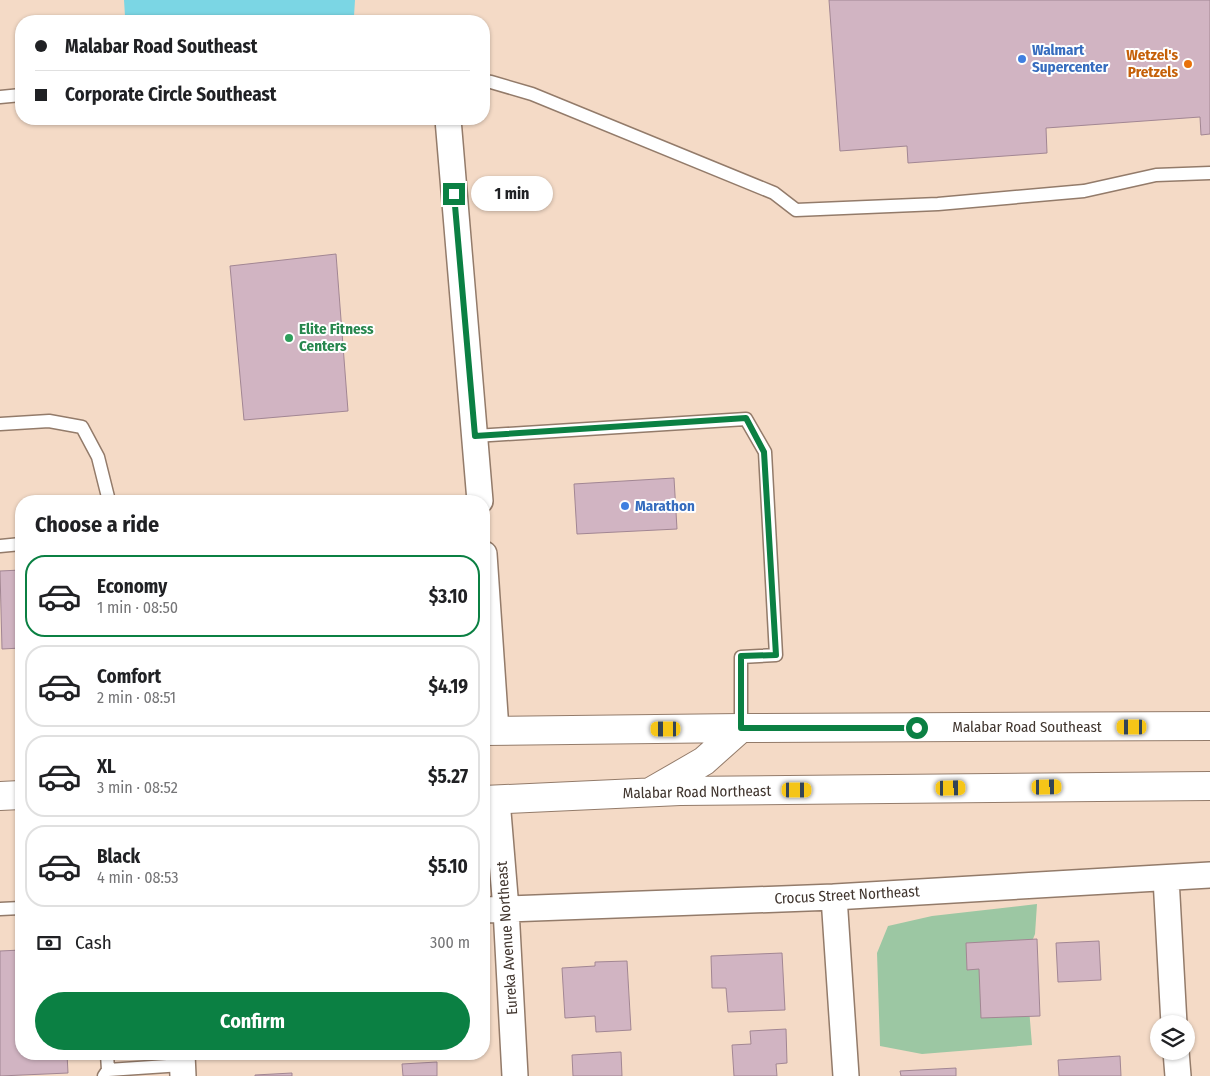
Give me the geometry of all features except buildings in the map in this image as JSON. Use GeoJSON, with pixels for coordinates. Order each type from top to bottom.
{"type":"FeatureCollection","features":[{"type":"Feature","properties":{"kind":"main road","name":"Malabar Road Southeast"},"geometry":{"type":"LineString","coordinates":[[490,731],[1210,726]]}},
{"type":"Feature","properties":{"kind":"main road"},"geometry":{"type":"LineString","coordinates":[[649,792],[704,760],[741,728]]}},
{"type":"Feature","properties":{"kind":"main road","name":"Malabar Road Northeast"},"geometry":{"type":"LineString","coordinates":[[490,800],[649,792],[1210,786]]}},
{"type":"Feature","properties":{"kind":"main road"},"geometry":{"type":"LineString","coordinates":[[0,796],[15,795]]}},
{"type":"Feature","properties":{"kind":"street"},"geometry":{"type":"LineString","coordinates":[[449,125],[480,495]]}},
{"type":"Feature","properties":{"kind":"street","name":"Eureka Avenue Northeast"},"geometry":{"type":"LineString","coordinates":[[490,800],[495,909],[515,1076]]}},
{"type":"Feature","properties":{"kind":"street","name":"Crocus Street Northeast"},"geometry":{"type":"LineString","coordinates":[[495,909],[834,897],[1210,876]]}},
{"type":"Feature","properties":{"kind":"street"},"geometry":{"type":"LineString","coordinates":[[1166,878],[1174,1015]]}},
{"type":"Feature","properties":{"kind":"street"},"geometry":{"type":"LineString","coordinates":[[834,897],[846,1076]]}},
{"type":"Feature","properties":{"kind":"street"},"geometry":{"type":"LineString","coordinates":[[1177,1060],[1178,1076]]}},
{"type":"Feature","properties":{"kind":"lane"},"geometry":{"type":"LineString","coordinates":[[490,82],[532,94],[774,193],[796,210],[938,204],[1084,191],[1156,175],[1210,173]]}},
{"type":"Feature","properties":{"kind":"lane"},"geometry":{"type":"LineString","coordinates":[[0,97],[15,96]]}},
{"type":"Feature","properties":{"kind":"lane"},"geometry":{"type":"LineString","coordinates":[[475,436],[746,418],[764,452],[776,655],[741,656],[741,728]]}},
{"type":"Feature","properties":{"kind":"lane"},"geometry":{"type":"LineString","coordinates":[[0,424],[49,421],[82,427],[98,457],[108,495]]}},
{"type":"Feature","properties":{"kind":"lane"},"geometry":{"type":"LineString","coordinates":[[0,546],[15,545]]}},
{"type":"Feature","properties":{"kind":"lane"},"geometry":{"type":"LineString","coordinates":[[0,909],[15,908]]}},
{"type":"Feature","properties":{"kind":"lane"},"geometry":{"type":"LineString","coordinates":[[107,1060],[106,1073],[182,1065]]}},
{"type":"Feature","properties":{"kind":"green space"},"geometry":{"type":"Polygon","coordinates":[[[1037,904],[1035,934],[1025,959],[1032,1045],[922,1054],[880,1046],[877,953],[888,926],[932,916],[1037,904]]]}},
{"type":"Feature","properties":{"kind":"water"},"geometry":{"type":"Polygon","coordinates":[[[124,0],[355,0],[354,15],[125,15],[124,0]]]}},
{"type":"Feature","properties":{"kind":"place","name":"Walmart Supercenter"},"geometry":{"type":"Point","coordinates":[1022,59]}},
{"type":"Feature","properties":{"kind":"place","name":"Wetzel's Pretzels"},"geometry":{"type":"Point","coordinates":[1188,64]}},
{"type":"Feature","properties":{"kind":"place","name":"Elite Fitness Centers"},"geometry":{"type":"Point","coordinates":[289,338]}},
{"type":"Feature","properties":{"kind":"place","name":"Marathon"},"geometry":{"type":"Point","coordinates":[625,506]}},
{"type":"Feature","properties":{"kind":"route"},"geometry":{"type":"LineString","coordinates":[[454,194],[475,436],[746,418],[764,452],[776,655],[741,656],[741,728],[917,728]]}}]}
